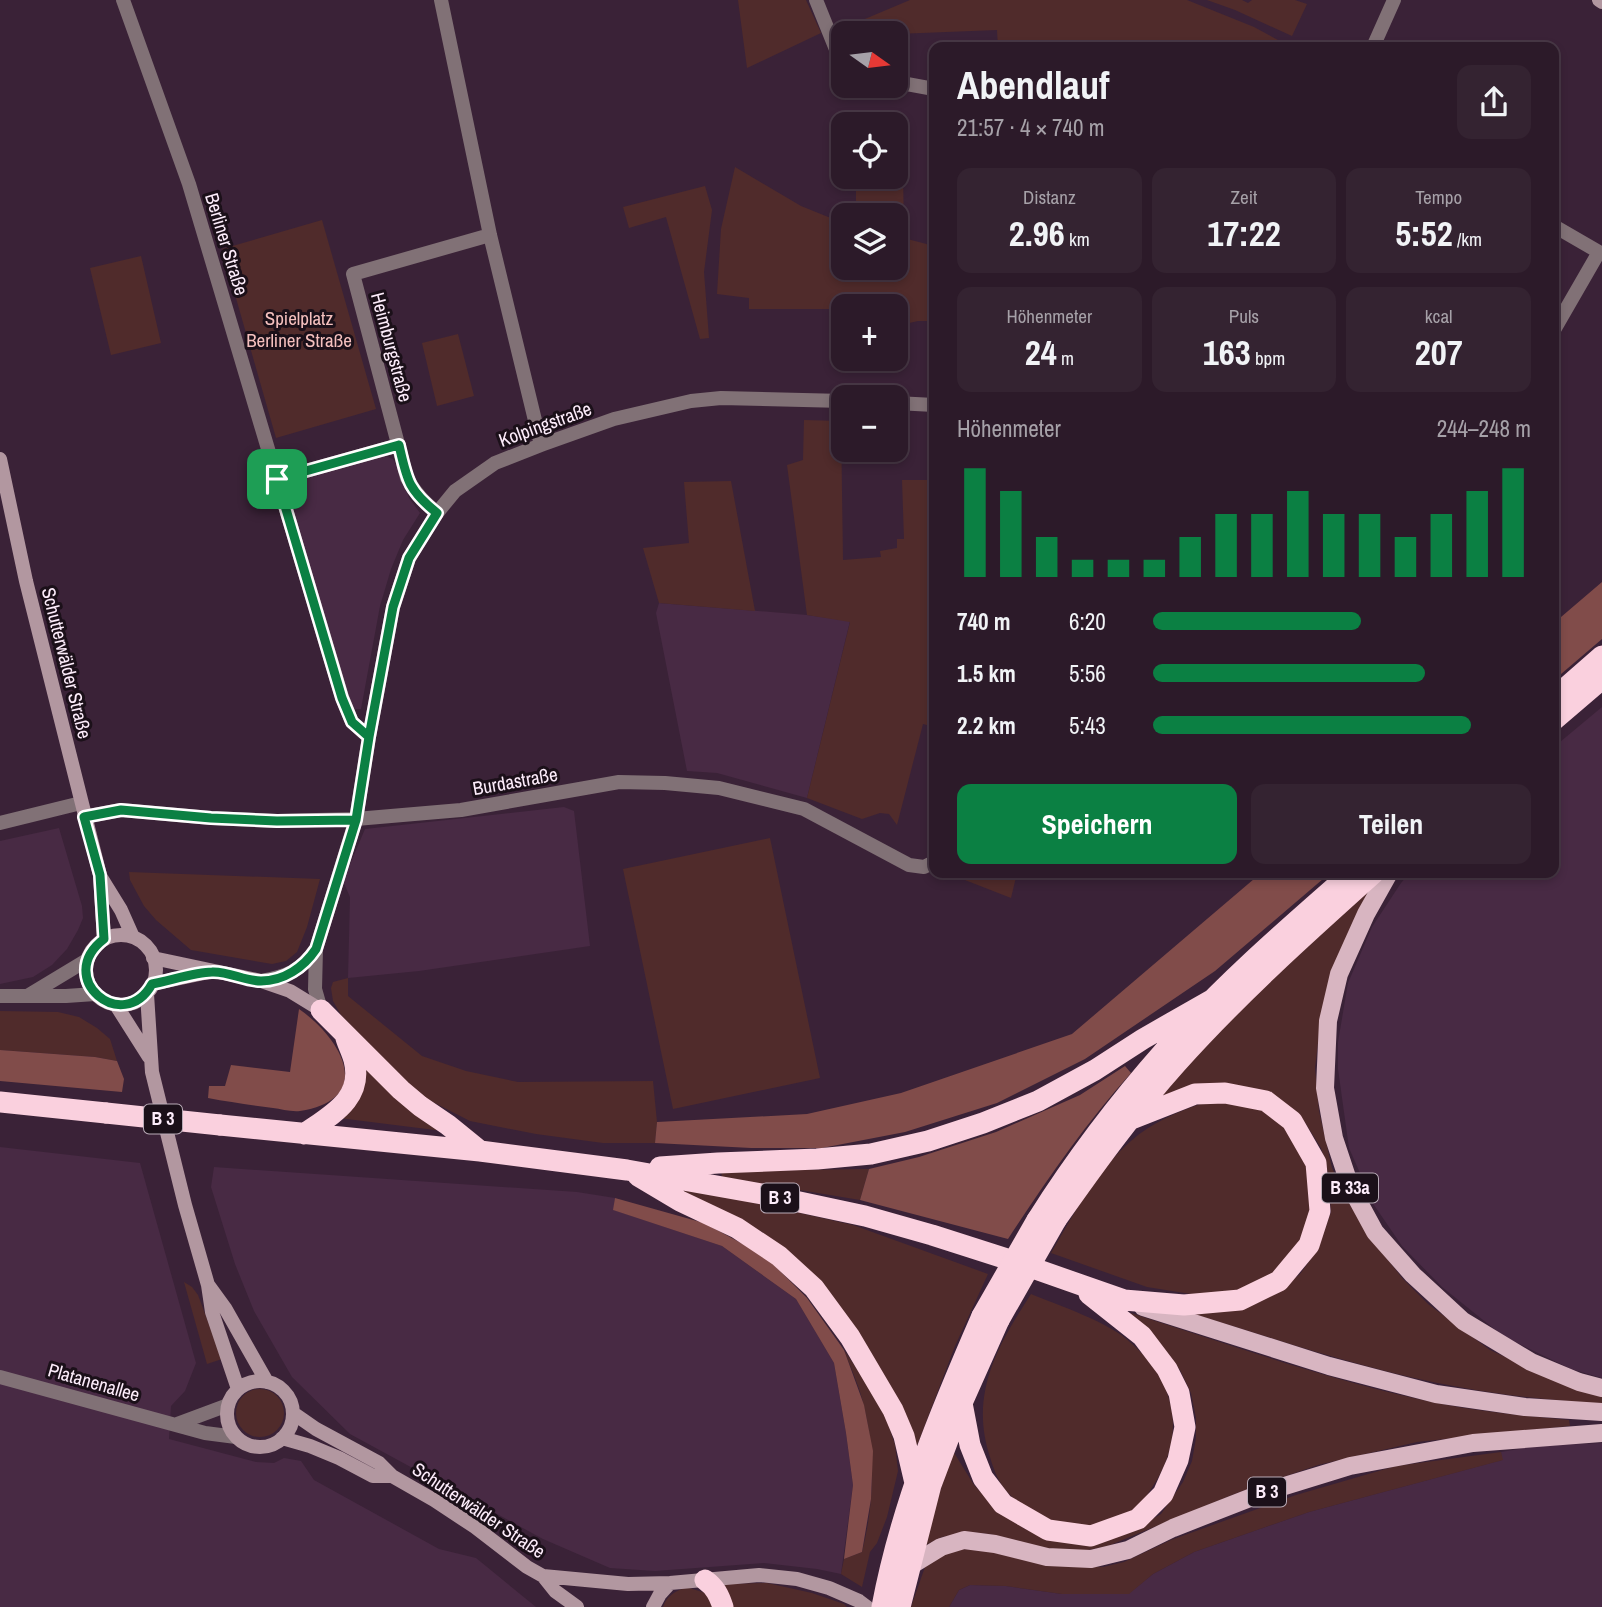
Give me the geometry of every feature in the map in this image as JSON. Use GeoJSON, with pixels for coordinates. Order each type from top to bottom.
{"type":"FeatureCollection","features":[{"type":"Feature","properties":{"kind":"highway"},"geometry":{"type":"LineString","coordinates":[[1559,694],[1602,656]]}},
{"type":"Feature","properties":{"kind":"highway"},"geometry":{"type":"LineString","coordinates":[[1559,716],[1602,679]]}},
{"type":"Feature","properties":{"kind":"highway"},"geometry":{"type":"LineString","coordinates":[[892,1602],[892,1558],[915,1483],[945,1401],[1046,1220],[1064,1178],[1166,1049],[1213,999],[1287,928],[1345,878]]}},
{"type":"Feature","properties":{"kind":"highway"},"geometry":{"type":"LineString","coordinates":[[1046,1220],[1176,1064],[1300,939],[1368,878]]}},
{"type":"Feature","properties":{"kind":"highway","name":"B 3"},"geometry":{"type":"LineString","coordinates":[[627,1170],[871,1154],[928,1141],[984,1123],[1038,1101],[1213,999]]}},
{"type":"Feature","properties":{"kind":"highway"},"geometry":{"type":"LineString","coordinates":[[321,1010],[401,1090],[480,1151]]}},
{"type":"Feature","properties":{"kind":"highway"},"geometry":{"type":"LineString","coordinates":[[304,1134],[348,1100],[355,1075],[354,1061],[345,1036]]}},
{"type":"Feature","properties":{"kind":"highway","name":"B 3"},"geometry":{"type":"LineString","coordinates":[[4,1103],[480,1151],[627,1170],[865,1216],[1007,1259],[1124,1300],[1184,1305],[1240,1300],[1279,1281],[1309,1245],[1320,1211],[1317,1163],[1292,1121],[1266,1101],[1225,1093],[1195,1094],[1129,1119]]}},
{"type":"Feature","properties":{"kind":"highway"},"geometry":{"type":"LineString","coordinates":[[627,1170],[680,1201],[737,1228],[779,1256],[814,1287],[850,1337],[893,1410],[904,1436],[915,1483]]}},
{"type":"Feature","properties":{"kind":"highway"},"geometry":{"type":"LineString","coordinates":[[961,1403],[970,1445],[983,1478],[1003,1504],[1048,1530],[1091,1536],[1138,1519],[1163,1494],[1178,1460],[1185,1427],[1179,1394],[1167,1368],[1142,1336],[1077,1284]]}},
{"type":"Feature","properties":{"kind":"highway"},"geometry":{"type":"LineString","coordinates":[[892,1602],[910,1566],[931,1485],[990,1318]]}},
{"type":"Feature","properties":{"kind":"highway"},"geometry":{"type":"LineString","coordinates":[[705,1580],[719,1595],[723,1607]]}},
{"type":"Feature","properties":{"kind":"main road","name":"Schutterwälder Straße"},"geometry":{"type":"LineString","coordinates":[[0,459],[29,593],[100,875],[104,939]]}},
{"type":"Feature","properties":{"kind":"main road","name":"Schutterwälder Straße"},"geometry":{"type":"LineString","coordinates":[[100,875],[133,937]]}},
{"type":"Feature","properties":{"kind":"main road","name":"B 33a"},"geometry":{"type":"LineString","coordinates":[[1386,878],[1366,914],[1339,974],[1328,1021],[1325,1088],[1334,1138],[1350,1186],[1375,1231],[1413,1275],[1464,1321],[1531,1362],[1579,1382],[1602,1388]]}},
{"type":"Feature","properties":{"kind":"main road"},"geometry":{"type":"LineString","coordinates":[[150,989],[155,971],[153,958],[143,943],[133,937],[118,935],[104,939],[91,952],[87,960],[88,984],[104,1001],[116,1005],[138,1001],[150,989],[213,971]]}},
{"type":"Feature","properties":{"kind":"main road"},"geometry":{"type":"LineString","coordinates":[[153,958],[261,981],[290,991],[321,1010]]}},
{"type":"Feature","properties":{"kind":"main road","name":"Schutterwälder Straße"},"geometry":{"type":"LineString","coordinates":[[150,989],[150,1059],[158,1096],[208,1285],[212,1312],[238,1389]]}},
{"type":"Feature","properties":{"kind":"main road","name":"Schutterwälder Straße"},"geometry":{"type":"LineString","coordinates":[[116,1005],[150,1059]]}},
{"type":"Feature","properties":{"kind":"main road","name":"Schutterwälder Straße"},"geometry":{"type":"LineString","coordinates":[[208,1285],[225,1308],[267,1382],[285,1393],[292,1413],[379,1463],[392,1476],[455,1514],[543,1576],[628,1584],[759,1575],[796,1579],[829,1588],[867,1607]]}},
{"type":"Feature","properties":{"kind":"main road","name":"B 3"},"geometry":{"type":"LineString","coordinates":[[1124,1300],[1329,1366],[1436,1394],[1525,1407],[1602,1412]]}},
{"type":"Feature","properties":{"kind":"main road"},"geometry":{"type":"LineString","coordinates":[[236,1437],[227,1416],[232,1396],[251,1382],[267,1382]]}},
{"type":"Feature","properties":{"kind":"main road"},"geometry":{"type":"LineString","coordinates":[[282,1438],[290,1426],[292,1413]]}},
{"type":"Feature","properties":{"kind":"main road","name":"B 3"},"geometry":{"type":"LineString","coordinates":[[910,1566],[941,1547],[964,1540],[995,1544],[1047,1558],[1091,1559],[1128,1550],[1174,1528],[1265,1492],[1350,1466],[1474,1443],[1602,1433]]}},
{"type":"Feature","properties":{"kind":"main road","name":"Schutterwälder Straße"},"geometry":{"type":"LineString","coordinates":[[236,1437],[248,1445],[262,1447],[282,1438],[339,1458],[373,1476],[392,1476]]}},
{"type":"Feature","properties":{"kind":"main road"},"geometry":{"type":"LineString","coordinates":[[543,1576],[555,1591],[577,1607]]}},
{"type":"Feature","properties":{"kind":"main road"},"geometry":{"type":"LineString","coordinates":[[653,1607],[670,1583]]}},
{"type":"Feature","properties":{"kind":"street","name":"Berliner Straße"},"geometry":{"type":"LineString","coordinates":[[123,0],[188,184],[342,698],[352,722],[369,737]]}},
{"type":"Feature","properties":{"kind":"street"},"geometry":{"type":"LineString","coordinates":[[441,0],[490,235],[541,445]]}},
{"type":"Feature","properties":{"kind":"street"},"geometry":{"type":"LineString","coordinates":[[816,0],[831,39]]}},
{"type":"Feature","properties":{"kind":"street"},"geometry":{"type":"LineString","coordinates":[[1375,42],[1394,0]]}},
{"type":"Feature","properties":{"kind":"street"},"geometry":{"type":"LineString","coordinates":[[908,84],[929,88]]}},
{"type":"Feature","properties":{"kind":"street"},"geometry":{"type":"LineString","coordinates":[[1559,229],[1599,252],[1559,321]]}},
{"type":"Feature","properties":{"kind":"street","name":"Heimburgstraße"},"geometry":{"type":"LineString","coordinates":[[437,513],[423,502],[407,478],[353,274],[490,235]]}},
{"type":"Feature","properties":{"kind":"street","name":"Kolpingstraße"},"geometry":{"type":"LineString","coordinates":[[321,1010],[315,989],[316,949],[356,820],[393,607],[409,558],[437,513],[455,491],[495,463],[614,419],[691,401],[721,398],[831,401]]}},
{"type":"Feature","properties":{"kind":"street"},"geometry":{"type":"LineString","coordinates":[[908,404],[929,405]]}},
{"type":"Feature","properties":{"kind":"street"},"geometry":{"type":"LineString","coordinates":[[277,479],[399,445]]}},
{"type":"Feature","properties":{"kind":"street","name":"Burdastraße"},"geometry":{"type":"LineString","coordinates":[[0,823],[83,810],[141,811],[277,821],[356,820],[461,810],[619,782],[666,783],[719,788],[804,809],[909,865],[925,867],[929,865]]}},
{"type":"Feature","properties":{"kind":"street","name":"Kolpingstraße"},"geometry":{"type":"LineString","coordinates":[[261,981],[290,973],[303,966],[316,949]]}},
{"type":"Feature","properties":{"kind":"street"},"geometry":{"type":"LineString","coordinates":[[28,996],[87,960]]}},
{"type":"Feature","properties":{"kind":"street"},"geometry":{"type":"LineString","coordinates":[[0,996],[95,994]]}},
{"type":"Feature","properties":{"kind":"street","name":"Platanenallee"},"geometry":{"type":"LineString","coordinates":[[0,1377],[205,1433],[236,1437]]}},
{"type":"Feature","properties":{"kind":"street"},"geometry":{"type":"LineString","coordinates":[[177,1424],[228,1405]]}},
{"type":"Feature","properties":{"kind":"shaded area"},"geometry":{"type":"Polygon","coordinates":[[[385,456],[393,459],[409,498],[420,513],[403,540],[391,569],[380,606],[361,709],[351,709],[286,489],[290,483],[385,456]]]}},
{"type":"Feature","properties":{"kind":"shaded area"},"geometry":{"type":"Polygon","coordinates":[[[1602,582],[1602,639],[1559,676],[1559,619],[1602,582]]]}},
{"type":"Feature","properties":{"kind":"shaded area"},"geometry":{"type":"Polygon","coordinates":[[[659,603],[850,621],[807,798],[717,773],[687,771],[656,613],[659,603]]]}},
{"type":"Feature","properties":{"kind":"shaded area"},"geometry":{"type":"Polygon","coordinates":[[[1602,707],[1602,1378],[1571,1369],[1503,1336],[1442,1287],[1402,1246],[1374,1205],[1349,1148],[1338,1069],[1338,1042],[1348,983],[1372,927],[1406,878],[1559,878],[1559,743],[1602,707]]]}},
{"type":"Feature","properties":{"kind":"shaded area"},"geometry":{"type":"Polygon","coordinates":[[[564,807],[574,811],[590,946],[419,971],[348,978],[350,897],[343,881],[365,829],[564,807]]]}},
{"type":"Feature","properties":{"kind":"shaded area"},"geometry":{"type":"Polygon","coordinates":[[[59,828],[82,906],[83,918],[67,949],[52,965],[33,977],[0,984],[0,841],[59,828]]]}},
{"type":"Feature","properties":{"kind":"shaded area"},"geometry":{"type":"Polygon","coordinates":[[[1255,878],[1324,878],[1215,971],[1085,1059],[997,1103],[905,1132],[822,1148],[751,1148],[655,1143],[657,1122],[807,1114],[901,1093],[1072,1034],[1255,878]]]}},
{"type":"Feature","properties":{"kind":"shaded area"},"geometry":{"type":"Polygon","coordinates":[[[299,1009],[328,1036],[338,1051],[344,1067],[344,1081],[338,1094],[324,1104],[300,1111],[208,1098],[209,1086],[225,1086],[231,1065],[290,1072],[299,1009]]]}},
{"type":"Feature","properties":{"kind":"shaded area"},"geometry":{"type":"Polygon","coordinates":[[[0,1050],[117,1061],[124,1079],[122,1092],[0,1081],[0,1050]]]}},
{"type":"Feature","properties":{"kind":"shaded area"},"geometry":{"type":"Polygon","coordinates":[[[1125,1066],[1131,1073],[1066,1153],[1008,1239],[860,1200],[869,1169],[919,1157],[996,1132],[1080,1095],[1125,1066]]]}},
{"type":"Feature","properties":{"kind":"shaded area"},"geometry":{"type":"Polygon","coordinates":[[[0,1147],[140,1163],[196,1363],[185,1391],[171,1406],[169,1439],[256,1462],[274,1463],[284,1458],[301,1461],[314,1480],[439,1549],[476,1558],[536,1607],[0,1607],[0,1147]]]}},
{"type":"Feature","properties":{"kind":"shaded area"},"geometry":{"type":"Polygon","coordinates":[[[214,1167],[577,1192],[615,1198],[614,1210],[722,1246],[796,1299],[834,1363],[853,1485],[841,1574],[764,1563],[655,1571],[610,1568],[543,1539],[350,1434],[292,1377],[254,1311],[235,1264],[211,1187],[214,1167]]]}},
{"type":"Feature","properties":{"kind":"shaded area"},"geometry":{"type":"Polygon","coordinates":[[[615,1198],[704,1223],[765,1256],[807,1298],[844,1350],[864,1405],[873,1451],[871,1499],[862,1552],[844,1559],[853,1485],[834,1363],[796,1299],[722,1246],[613,1210],[615,1198]]]}},
{"type":"Feature","properties":{"kind":"shaded area"},"geometry":{"type":"Polygon","coordinates":[[[1602,1443],[1602,1607],[949,1607],[959,1590],[970,1585],[1006,1586],[1062,1594],[1128,1594],[1153,1574],[1194,1552],[1309,1512],[1502,1460],[1501,1452],[1536,1446],[1602,1443]]]}},
{"type":"Feature","properties":{"kind":"green space"},"geometry":{"type":"Polygon","coordinates":[[[738,0],[806,0],[821,33],[747,68],[738,0]]]}},
{"type":"Feature","properties":{"kind":"green space"},"geometry":{"type":"Polygon","coordinates":[[[910,0],[1187,0],[1254,27],[1282,42],[998,42],[997,30],[908,34],[908,21],[860,21],[910,0]]]}},
{"type":"Feature","properties":{"kind":"green space"},"geometry":{"type":"Polygon","coordinates":[[[1207,0],[1242,0],[1248,3],[1252,0],[1295,0],[1307,4],[1292,36],[1207,0]]]}},
{"type":"Feature","properties":{"kind":"green space"},"geometry":{"type":"Polygon","coordinates":[[[735,167],[801,206],[831,218],[831,280],[908,280],[908,239],[929,245],[929,321],[908,323],[908,294],[831,294],[831,309],[749,309],[749,298],[717,294],[721,229],[735,167]]]}},
{"type":"Feature","properties":{"kind":"green space"},"geometry":{"type":"Polygon","coordinates":[[[705,186],[712,210],[704,272],[709,338],[700,339],[666,217],[629,228],[623,207],[705,186]]]}},
{"type":"Feature","properties":{"kind":"green space"},"geometry":{"type":"Polygon","coordinates":[[[856,189],[903,189],[904,203],[856,203],[856,189]]]}},
{"type":"Feature","properties":{"kind":"green space","name":"Spielplatz Berliner Straße"},"geometry":{"type":"Polygon","coordinates":[[[322,220],[376,409],[276,438],[222,249],[322,220]]]}},
{"type":"Feature","properties":{"kind":"green space"},"geometry":{"type":"Polygon","coordinates":[[[141,256],[161,343],[111,355],[90,268],[141,256]]]}},
{"type":"Feature","properties":{"kind":"green space"},"geometry":{"type":"Polygon","coordinates":[[[458,334],[474,396],[437,406],[422,343],[458,334]]]}},
{"type":"Feature","properties":{"kind":"green space"},"geometry":{"type":"Polygon","coordinates":[[[804,420],[831,421],[831,462],[842,462],[843,560],[881,557],[880,551],[897,548],[897,539],[904,539],[902,480],[929,480],[929,726],[923,724],[897,825],[889,814],[880,813],[862,819],[807,798],[850,622],[807,615],[787,465],[803,460],[804,420]]]}},
{"type":"Feature","properties":{"kind":"green space"},"geometry":{"type":"Polygon","coordinates":[[[731,481],[755,611],[659,603],[643,548],[689,543],[684,482],[731,481]]]}},
{"type":"Feature","properties":{"kind":"green space"},"geometry":{"type":"Polygon","coordinates":[[[770,838],[820,1078],[673,1109],[623,869],[770,838]]]}},
{"type":"Feature","properties":{"kind":"green space"},"geometry":{"type":"Polygon","coordinates":[[[129,872],[320,879],[297,952],[286,961],[272,964],[191,950],[144,906],[130,880],[129,872]]]}},
{"type":"Feature","properties":{"kind":"green space"},"geometry":{"type":"Polygon","coordinates":[[[960,878],[1016,878],[1011,898],[960,878]]]}},
{"type":"Feature","properties":{"kind":"green space"},"geometry":{"type":"Polygon","coordinates":[[[1367,892],[1370,895],[1321,1018],[1315,1068],[1319,1111],[1332,1168],[1346,1198],[1370,1237],[1403,1279],[1428,1304],[1490,1350],[1553,1379],[1602,1395],[1602,1404],[1477,1390],[1392,1373],[1196,1315],[1200,1309],[1282,1288],[1300,1274],[1318,1249],[1331,1212],[1328,1173],[1321,1148],[1304,1121],[1272,1096],[1164,1097],[1162,1092],[1247,1002],[1367,892]]]}},
{"type":"Feature","properties":{"kind":"green space"},"geometry":{"type":"Polygon","coordinates":[[[348,978],[348,996],[422,1056],[466,1071],[518,1082],[653,1081],[657,1122],[655,1143],[603,1143],[470,1121],[421,1096],[341,1015],[333,1001],[331,988],[333,982],[348,978]]]}},
{"type":"Feature","properties":{"kind":"green space"},"geometry":{"type":"Polygon","coordinates":[[[0,1011],[58,1012],[79,1017],[110,1039],[117,1061],[0,1050],[0,1011]]]}},
{"type":"Feature","properties":{"kind":"green space"},"geometry":{"type":"Polygon","coordinates":[[[358,1063],[443,1131],[339,1118],[358,1063]]]}},
{"type":"Feature","properties":{"kind":"green space"},"geometry":{"type":"Polygon","coordinates":[[[1203,1103],[1234,1103],[1259,1109],[1277,1118],[1309,1160],[1312,1214],[1304,1238],[1289,1263],[1254,1287],[1197,1295],[1147,1287],[1051,1253],[1086,1194],[1118,1153],[1156,1123],[1203,1103]]]}},
{"type":"Feature","properties":{"kind":"green space"},"geometry":{"type":"Polygon","coordinates":[[[869,1169],[860,1200],[722,1177],[721,1171],[869,1169]]]}},
{"type":"Feature","properties":{"kind":"green space"},"geometry":{"type":"Polygon","coordinates":[[[688,1188],[853,1225],[988,1274],[955,1346],[912,1459],[813,1274],[762,1232],[674,1190],[688,1188]]]}},
{"type":"Feature","properties":{"kind":"green space"},"geometry":{"type":"Polygon","coordinates":[[[184,1282],[198,1295],[222,1359],[207,1364],[184,1282]]]}},
{"type":"Feature","properties":{"kind":"green space"},"geometry":{"type":"Polygon","coordinates":[[[1031,1294],[1111,1328],[1149,1361],[1166,1391],[1173,1423],[1163,1468],[1142,1503],[1113,1521],[1086,1527],[1050,1522],[1009,1494],[993,1466],[984,1434],[985,1391],[998,1351],[1031,1294]]]}},
{"type":"Feature","properties":{"kind":"green space"},"geometry":{"type":"Polygon","coordinates":[[[1131,1313],[1363,1386],[1458,1407],[1569,1420],[1570,1426],[1417,1442],[1318,1465],[1237,1493],[1108,1546],[1083,1551],[1046,1548],[989,1534],[969,1532],[942,1537],[922,1547],[953,1451],[974,1485],[992,1504],[1025,1529],[1140,1526],[1161,1514],[1183,1482],[1192,1461],[1196,1418],[1191,1393],[1180,1370],[1158,1341],[1130,1317],[1131,1313]]]}},
{"type":"Feature","properties":{"kind":"green space"},"geometry":{"type":"Polygon","coordinates":[[[844,1350],[882,1405],[895,1445],[898,1471],[887,1517],[877,1543],[870,1552],[862,1587],[841,1574],[844,1559],[862,1552],[872,1480],[868,1425],[860,1392],[844,1350]]]}},
{"type":"Feature","properties":{"kind":"green space"},"geometry":{"type":"Polygon","coordinates":[[[260,1389],[277,1396],[284,1413],[277,1430],[260,1437],[243,1430],[236,1413],[243,1396],[260,1389]]]}},
{"type":"Feature","properties":{"kind":"green space"},"geometry":{"type":"Polygon","coordinates":[[[1501,1452],[1503,1460],[1309,1512],[1194,1552],[1153,1574],[1129,1594],[1062,1594],[1006,1586],[970,1585],[959,1590],[949,1607],[911,1607],[925,1567],[940,1555],[959,1549],[985,1550],[1062,1565],[1103,1567],[1124,1562],[1171,1540],[1296,1495],[1396,1466],[1501,1452]]]}},
{"type":"Feature","properties":{"kind":"green space"},"geometry":{"type":"Polygon","coordinates":[[[767,1583],[812,1593],[847,1607],[732,1607],[724,1584],[767,1583]]]}},
{"type":"Feature","properties":{"kind":"green space"},"geometry":{"type":"Polygon","coordinates":[[[686,1587],[709,1594],[718,1607],[663,1607],[669,1597],[686,1587]]]}},
{"type":"Feature","properties":{"kind":"route"},"geometry":{"type":"LineString","coordinates":[[277,479],[342,698],[352,722],[369,737],[356,820],[316,949],[303,966],[277,978],[261,981],[213,971],[152,984],[138,1001],[116,1005],[104,1001],[88,984],[87,960],[96,945],[104,939],[100,875],[84,817],[121,810],[277,821],[356,820],[393,607],[409,558],[437,513],[414,491],[407,478],[399,445],[277,479]]}}]}
